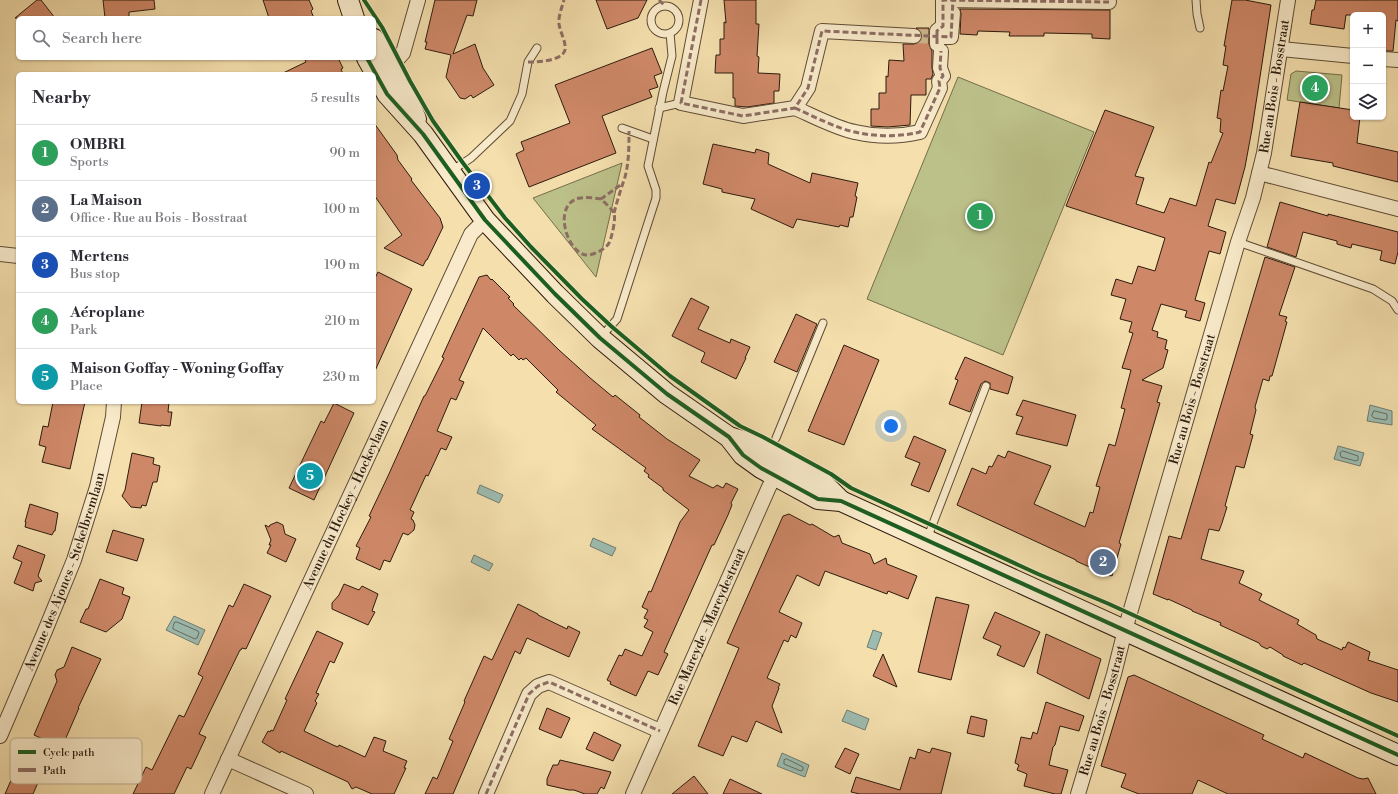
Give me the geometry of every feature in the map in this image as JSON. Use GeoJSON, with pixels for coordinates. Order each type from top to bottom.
{"type":"FeatureCollection","features":[{"type":"Feature","properties":{"kind":"street"},"geometry":{"type":"LineString","coordinates":[[381,76],[403,53],[418,0]]}},
{"type":"Feature","properties":{"kind":"street"},"geometry":{"type":"LineString","coordinates":[[701,0],[681,103],[742,116],[796,108],[854,132],[874,135],[906,135],[920,132],[940,88],[939,81],[943,76],[940,70],[940,43],[951,37],[948,2]]}},
{"type":"Feature","properties":{"kind":"street","name":"Rue au Bois - Bosstraat"},"geometry":{"type":"LineString","coordinates":[[1078,794],[1238,242],[1253,198],[1264,153],[1288,0]]}},
{"type":"Feature","properties":{"kind":"street"},"geometry":{"type":"LineString","coordinates":[[1076,1],[1109,3],[948,2],[1076,1]]}},
{"type":"Feature","properties":{"kind":"street"},"geometry":{"type":"LineString","coordinates":[[796,108],[808,88],[822,31],[914,36]]}},
{"type":"Feature","properties":{"kind":"street"},"geometry":{"type":"LineString","coordinates":[[1280,49],[1350,56]]}},
{"type":"Feature","properties":{"kind":"street"},"geometry":{"type":"LineString","coordinates":[[376,50],[381,76]]}},
{"type":"Feature","properties":{"kind":"street"},"geometry":{"type":"LineString","coordinates":[[1386,59],[1398,60]]}},
{"type":"Feature","properties":{"kind":"street"},"geometry":{"type":"LineString","coordinates":[[369,60],[381,76],[402,86],[423,134],[485,220],[554,294],[600,338],[667,394],[729,437],[753,444],[770,452],[779,468],[824,484],[841,501],[1398,755]]}},
{"type":"Feature","properties":{"kind":"street"},"geometry":{"type":"LineString","coordinates":[[1259,173],[1398,209]]}},
{"type":"Feature","properties":{"kind":"street","name":"Avenue du Hockey - Hockeylaan"},"geometry":{"type":"LineString","coordinates":[[212,794],[471,234],[485,220]]}},
{"type":"Feature","properties":{"kind":"street"},"geometry":{"type":"LineString","coordinates":[[0,254],[16,256]]}},
{"type":"Feature","properties":{"kind":"street","name":"Avenue des Ajoncs - Stekelbremlaan"},"geometry":{"type":"LineString","coordinates":[[0,736],[74,560],[97,487],[113,417],[114,404]]}},
{"type":"Feature","properties":{"kind":"street","name":"Rue Mareyde - Mareydestraat"},"geometry":{"type":"LineString","coordinates":[[633,794],[766,494],[779,468]]}},
{"type":"Feature","properties":{"kind":"street"},"geometry":{"type":"LineString","coordinates":[[486,794],[529,694],[538,686],[549,682],[660,731]]}},
{"type":"Feature","properties":{"kind":"street"},"geometry":{"type":"LineString","coordinates":[[228,758],[306,794]]}},
{"type":"Feature","properties":{"kind":"lane"},"geometry":{"type":"LineString","coordinates":[[1196,0],[1200,28]]}},
{"type":"Feature","properties":{"kind":"lane"},"geometry":{"type":"LineString","coordinates":[[600,338],[617,319],[656,198],[656,190],[648,166],[659,108],[672,56],[670,33]]}},
{"type":"Feature","properties":{"kind":"lane"},"geometry":{"type":"LineString","coordinates":[[450,172],[471,158],[510,121],[522,94],[528,62],[537,48]]}},
{"type":"Feature","properties":{"kind":"lane"},"geometry":{"type":"LineString","coordinates":[[659,108],[681,103]]}},
{"type":"Feature","properties":{"kind":"lane"},"geometry":{"type":"LineString","coordinates":[[622,128],[653,139]]}},
{"type":"Feature","properties":{"kind":"lane"},"geometry":{"type":"LineString","coordinates":[[1238,242],[1373,289],[1392,301],[1398,310]]}},
{"type":"Feature","properties":{"kind":"lane"},"geometry":{"type":"LineString","coordinates":[[776,438],[823,323]]}},
{"type":"Feature","properties":{"kind":"lane"},"geometry":{"type":"LineString","coordinates":[[927,541],[986,386]]}},
{"type":"Feature","properties":{"kind":"green space"},"geometry":{"type":"Polygon","coordinates":[[[1296,71],[1342,75],[1339,108],[1287,100],[1291,74],[1296,71]]]}},
{"type":"Feature","properties":{"kind":"green space"},"geometry":{"type":"Polygon","coordinates":[[[958,77],[1094,132],[1003,355],[867,299],[958,77]]]}},
{"type":"Feature","properties":{"kind":"green space"},"geometry":{"type":"Polygon","coordinates":[[[622,163],[596,277],[533,198],[622,163]]]}},
{"type":"Feature","properties":{"kind":"water"},"geometry":{"type":"Polygon","coordinates":[[[1370,405],[1392,411],[1392,425],[1367,421],[1370,405]]]}},
{"type":"Feature","properties":{"kind":"water"},"geometry":{"type":"Polygon","coordinates":[[[1338,446],[1364,453],[1360,466],[1334,459],[1338,446]]]}},
{"type":"Feature","properties":{"kind":"water"},"geometry":{"type":"Polygon","coordinates":[[[480,485],[503,495],[499,503],[477,493],[480,485]]]}},
{"type":"Feature","properties":{"kind":"water"},"geometry":{"type":"Polygon","coordinates":[[[593,538],[616,548],[612,556],[590,546],[593,538]]]}},
{"type":"Feature","properties":{"kind":"water"},"geometry":{"type":"Polygon","coordinates":[[[474,555],[493,564],[489,571],[471,562],[474,555]]]}},
{"type":"Feature","properties":{"kind":"water"},"geometry":{"type":"Polygon","coordinates":[[[174,616],[205,630],[198,645],[166,630],[174,616]]]}},
{"type":"Feature","properties":{"kind":"water"},"geometry":{"type":"Polygon","coordinates":[[[873,630],[882,633],[876,650],[867,647],[873,630]]]}},
{"type":"Feature","properties":{"kind":"water"},"geometry":{"type":"Polygon","coordinates":[[[847,710],[869,719],[865,730],[842,721],[847,710]]]}},
{"type":"Feature","properties":{"kind":"water"},"geometry":{"type":"Polygon","coordinates":[[[782,753],[809,765],[805,777],[777,766],[782,753]]]}},
{"type":"Feature","properties":{"kind":"building"},"geometry":{"type":"Polygon","coordinates":[[[37,0],[41,0],[53,16],[17,16],[37,0]]]}},
{"type":"Feature","properties":{"kind":"building"},"geometry":{"type":"Polygon","coordinates":[[[103,0],[154,0],[155,9],[129,12],[129,16],[105,16],[103,0]]]}},
{"type":"Feature","properties":{"kind":"building"},"geometry":{"type":"Polygon","coordinates":[[[263,0],[309,0],[313,9],[311,11],[313,16],[268,16],[263,0]]]}},
{"type":"Feature","properties":{"kind":"building"},"geometry":{"type":"Polygon","coordinates":[[[435,0],[477,0],[473,16],[467,15],[453,54],[475,44],[483,68],[494,85],[473,98],[471,95],[465,99],[460,98],[446,77],[451,55],[425,49],[427,42],[425,42],[435,0]]]}},
{"type":"Feature","properties":{"kind":"building"},"geometry":{"type":"Polygon","coordinates":[[[596,0],[647,0],[638,18],[607,29],[596,0]]]}},
{"type":"Feature","properties":{"kind":"building"},"geometry":{"type":"Polygon","coordinates":[[[724,0],[756,0],[756,24],[759,24],[757,56],[759,57],[758,73],[780,74],[779,91],[774,91],[774,103],[747,107],[735,106],[735,98],[733,98],[733,73],[715,73],[716,55],[720,55],[720,39],[724,39],[724,22],[726,23],[724,0]]]}},
{"type":"Feature","properties":{"kind":"building"},"geometry":{"type":"Polygon","coordinates":[[[1232,0],[1245,0],[1271,5],[1245,167],[1235,204],[1216,199],[1208,226],[1226,232],[1220,254],[1209,251],[1195,300],[1205,303],[1200,321],[1185,317],[1187,311],[1161,304],[1152,330],[1158,332],[1157,337],[1167,340],[1165,349],[1168,350],[1163,368],[1142,380],[1162,386],[1157,402],[1160,403],[1119,543],[1121,544],[1112,576],[1110,576],[957,505],[972,468],[986,474],[989,466],[992,467],[998,455],[1005,458],[1008,451],[1051,466],[1034,504],[1085,527],[1090,512],[1093,513],[1100,487],[1096,486],[1109,444],[1115,446],[1125,409],[1121,408],[1131,370],[1122,368],[1133,333],[1129,332],[1132,322],[1120,319],[1126,299],[1111,295],[1116,279],[1132,284],[1138,266],[1155,271],[1165,238],[1066,206],[1105,110],[1154,127],[1135,176],[1144,178],[1136,204],[1164,213],[1170,198],[1196,206],[1209,162],[1211,163],[1223,133],[1220,132],[1221,119],[1217,118],[1221,90],[1223,91],[1228,66],[1223,65],[1226,46],[1224,46],[1232,0]]]}},
{"type":"Feature","properties":{"kind":"building"},"geometry":{"type":"Polygon","coordinates":[[[1316,0],[1398,0],[1398,21],[1396,20],[1393,51],[1386,51],[1386,12],[1350,12],[1350,15],[1346,15],[1344,29],[1310,24],[1312,10],[1314,10],[1316,0]]]}},
{"type":"Feature","properties":{"kind":"building"},"geometry":{"type":"Polygon","coordinates":[[[960,9],[1110,10],[1110,39],[1092,38],[1092,34],[1044,33],[1044,36],[1009,36],[1010,32],[978,31],[977,35],[960,34],[960,9]]]}},
{"type":"Feature","properties":{"kind":"building"},"geometry":{"type":"Polygon","coordinates":[[[916,28],[929,28],[929,44],[932,51],[933,74],[931,79],[926,79],[926,95],[911,95],[910,125],[888,127],[871,126],[871,109],[879,109],[879,93],[886,93],[886,76],[888,77],[889,60],[904,61],[903,44],[914,44],[921,41],[922,33],[916,28]]]}},
{"type":"Feature","properties":{"kind":"building"},"geometry":{"type":"Polygon","coordinates":[[[652,48],[662,73],[654,76],[658,87],[649,90],[652,97],[602,116],[616,153],[529,187],[516,154],[524,150],[521,142],[570,123],[555,85],[652,48]]]}},
{"type":"Feature","properties":{"kind":"building"},"geometry":{"type":"Polygon","coordinates":[[[305,60],[339,60],[343,68],[341,69],[342,72],[285,72],[306,62],[305,60]]]}},
{"type":"Feature","properties":{"kind":"building"},"geometry":{"type":"Polygon","coordinates":[[[1300,102],[1350,110],[1350,120],[1360,120],[1357,143],[1398,152],[1398,182],[1333,166],[1333,163],[1291,156],[1300,102]]]}},
{"type":"Feature","properties":{"kind":"building"},"geometry":{"type":"Polygon","coordinates":[[[376,126],[397,155],[398,160],[412,179],[411,180],[440,218],[443,227],[423,266],[384,248],[402,235],[376,198],[376,126]]]}},
{"type":"Feature","properties":{"kind":"building"},"geometry":{"type":"Polygon","coordinates":[[[713,144],[755,153],[756,149],[769,153],[768,164],[810,183],[812,173],[858,183],[853,217],[850,217],[848,227],[840,225],[839,227],[797,219],[793,228],[751,209],[755,199],[722,192],[722,189],[703,184],[713,144]]]}},
{"type":"Feature","properties":{"kind":"building"},"geometry":{"type":"Polygon","coordinates":[[[1280,202],[1328,216],[1328,214],[1398,232],[1398,252],[1395,264],[1380,260],[1382,251],[1352,244],[1351,248],[1337,244],[1337,241],[1303,232],[1296,257],[1267,247],[1280,202]]]}},
{"type":"Feature","properties":{"kind":"building"},"geometry":{"type":"Polygon","coordinates":[[[1265,257],[1295,267],[1279,315],[1287,317],[1285,321],[1287,322],[1272,376],[1270,376],[1269,381],[1263,379],[1255,407],[1256,410],[1250,434],[1253,435],[1244,468],[1236,466],[1225,506],[1227,507],[1219,531],[1209,529],[1201,559],[1244,571],[1239,583],[1262,594],[1259,600],[1299,620],[1297,624],[1316,635],[1317,639],[1342,650],[1348,642],[1370,652],[1368,660],[1398,670],[1398,702],[1371,693],[1304,663],[1302,665],[1283,656],[1270,647],[1267,649],[1259,643],[1220,625],[1221,623],[1168,599],[1153,594],[1169,536],[1181,539],[1265,257]]]}},
{"type":"Feature","properties":{"kind":"building"},"geometry":{"type":"Polygon","coordinates":[[[378,272],[412,289],[376,369],[376,276],[378,272]]]}},
{"type":"Feature","properties":{"kind":"building"},"geometry":{"type":"Polygon","coordinates":[[[487,275],[510,297],[508,298],[514,304],[513,305],[589,377],[613,397],[615,395],[640,415],[639,417],[667,439],[700,460],[689,476],[713,488],[717,485],[723,488],[726,483],[738,489],[731,503],[732,505],[728,515],[714,545],[712,545],[664,652],[668,654],[658,675],[648,671],[636,696],[610,684],[611,682],[607,680],[619,655],[622,656],[625,649],[642,656],[653,632],[644,627],[648,620],[644,618],[648,610],[642,607],[649,591],[651,592],[680,522],[689,510],[648,477],[649,475],[644,471],[646,468],[592,429],[596,425],[556,392],[558,390],[526,358],[523,360],[521,358],[519,360],[513,354],[511,356],[483,328],[459,380],[464,382],[456,400],[451,398],[437,431],[452,437],[446,450],[441,448],[428,476],[426,475],[410,510],[414,512],[411,519],[415,525],[414,530],[408,535],[403,533],[390,562],[384,560],[380,570],[356,559],[360,548],[356,546],[371,517],[369,516],[424,396],[444,358],[442,357],[452,335],[479,277],[487,275]]]}},
{"type":"Feature","properties":{"kind":"building"},"geometry":{"type":"Polygon","coordinates":[[[691,298],[709,307],[698,329],[730,343],[731,339],[750,347],[736,379],[701,362],[705,353],[704,352],[672,336],[691,298]]]}},
{"type":"Feature","properties":{"kind":"building"},"geometry":{"type":"Polygon","coordinates":[[[796,314],[817,324],[797,372],[774,362],[796,314]]]}},
{"type":"Feature","properties":{"kind":"building"},"geometry":{"type":"Polygon","coordinates":[[[844,345],[879,360],[844,445],[808,431],[844,345]]]}},
{"type":"Feature","properties":{"kind":"building"},"geometry":{"type":"Polygon","coordinates":[[[965,357],[1013,377],[1008,394],[990,389],[990,383],[985,381],[981,384],[970,412],[949,404],[958,380],[955,379],[965,357]]]}},
{"type":"Feature","properties":{"kind":"building"},"geometry":{"type":"Polygon","coordinates":[[[1023,400],[1076,415],[1067,446],[1016,434],[1023,417],[1016,415],[1023,400]]]}},
{"type":"Feature","properties":{"kind":"building"},"geometry":{"type":"Polygon","coordinates":[[[53,404],[85,404],[70,469],[42,462],[46,447],[39,445],[43,426],[48,427],[53,404]]]}},
{"type":"Feature","properties":{"kind":"building"},"geometry":{"type":"Polygon","coordinates":[[[142,404],[169,404],[168,412],[172,412],[170,426],[139,423],[142,404]]]}},
{"type":"Feature","properties":{"kind":"building"},"geometry":{"type":"Polygon","coordinates":[[[334,404],[354,413],[314,500],[289,488],[321,421],[324,423],[334,404]]]}},
{"type":"Feature","properties":{"kind":"building"},"geometry":{"type":"Polygon","coordinates":[[[914,436],[946,450],[929,492],[911,485],[920,463],[905,457],[914,436]]]}},
{"type":"Feature","properties":{"kind":"building"},"geometry":{"type":"Polygon","coordinates":[[[132,453],[154,458],[153,464],[160,466],[157,482],[153,482],[146,506],[142,505],[141,508],[131,507],[122,496],[125,490],[132,453]]]}},
{"type":"Feature","properties":{"kind":"building"},"geometry":{"type":"Polygon","coordinates":[[[30,504],[58,513],[55,531],[52,535],[25,527],[30,504]]]}},
{"type":"Feature","properties":{"kind":"building"},"geometry":{"type":"Polygon","coordinates":[[[789,514],[810,525],[812,524],[834,537],[839,535],[842,543],[870,554],[874,564],[886,558],[887,564],[917,576],[908,599],[888,591],[887,594],[825,571],[819,586],[797,575],[779,612],[802,623],[796,638],[791,635],[788,642],[784,640],[767,678],[780,684],[772,706],[782,733],[756,721],[747,742],[732,736],[723,756],[698,746],[739,648],[727,643],[783,516],[789,514]]]}},
{"type":"Feature","properties":{"kind":"building"},"geometry":{"type":"Polygon","coordinates":[[[277,522],[283,525],[285,534],[296,539],[286,562],[267,553],[271,545],[269,545],[271,540],[265,525],[269,527],[277,522]]]}},
{"type":"Feature","properties":{"kind":"building"},"geometry":{"type":"Polygon","coordinates":[[[113,530],[144,539],[137,561],[106,552],[113,530]]]}},
{"type":"Feature","properties":{"kind":"building"},"geometry":{"type":"Polygon","coordinates":[[[18,545],[45,555],[38,576],[42,581],[35,583],[33,591],[14,583],[22,562],[13,558],[18,545]]]}},
{"type":"Feature","properties":{"kind":"building"},"geometry":{"type":"Polygon","coordinates":[[[100,579],[124,588],[122,594],[130,597],[122,619],[106,632],[80,622],[86,609],[88,609],[100,579]]]}},
{"type":"Feature","properties":{"kind":"building"},"geometry":{"type":"Polygon","coordinates":[[[244,584],[271,596],[246,649],[242,648],[240,650],[199,734],[206,737],[191,769],[187,767],[174,794],[133,794],[138,784],[142,784],[142,775],[146,767],[152,770],[179,715],[184,717],[203,677],[198,674],[229,605],[233,607],[244,584]]]}},
{"type":"Feature","properties":{"kind":"building"},"geometry":{"type":"Polygon","coordinates":[[[344,584],[359,590],[362,586],[378,594],[372,611],[375,612],[368,625],[332,609],[332,603],[339,595],[344,584]]]}},
{"type":"Feature","properties":{"kind":"building"},"geometry":{"type":"Polygon","coordinates":[[[936,597],[969,605],[951,680],[918,672],[936,597]]]}},
{"type":"Feature","properties":{"kind":"building"},"geometry":{"type":"Polygon","coordinates":[[[518,604],[567,629],[568,626],[580,632],[569,657],[527,638],[520,654],[515,651],[453,794],[425,794],[433,777],[437,779],[453,741],[449,739],[484,656],[492,660],[518,604]]]}},
{"type":"Feature","properties":{"kind":"building"},"geometry":{"type":"Polygon","coordinates":[[[995,612],[1040,632],[1024,667],[997,655],[1001,646],[983,638],[995,612]]]}},
{"type":"Feature","properties":{"kind":"building"},"geometry":{"type":"Polygon","coordinates":[[[317,631],[343,643],[334,663],[330,661],[316,693],[319,694],[315,701],[317,703],[304,731],[333,745],[338,747],[339,745],[365,757],[374,737],[386,741],[383,751],[407,761],[404,768],[406,768],[394,794],[372,794],[356,787],[352,789],[348,782],[281,751],[280,753],[262,742],[268,731],[273,731],[287,700],[285,699],[317,631]]]}},
{"type":"Feature","properties":{"kind":"building"},"geometry":{"type":"Polygon","coordinates":[[[1046,634],[1101,659],[1089,699],[1037,673],[1046,634]]]}},
{"type":"Feature","properties":{"kind":"building"},"geometry":{"type":"Polygon","coordinates":[[[72,647],[101,659],[66,738],[41,738],[34,735],[57,681],[55,675],[57,670],[64,667],[72,647]]]}},
{"type":"Feature","properties":{"kind":"building"},"geometry":{"type":"Polygon","coordinates":[[[883,654],[897,687],[873,676],[883,654]]]}},
{"type":"Feature","properties":{"kind":"building"},"geometry":{"type":"Polygon","coordinates":[[[1134,675],[1264,735],[1262,739],[1303,758],[1305,753],[1358,778],[1368,778],[1376,794],[1228,794],[1198,780],[1192,794],[1139,794],[1121,787],[1126,774],[1101,766],[1128,677],[1134,675]]]}},
{"type":"Feature","properties":{"kind":"building"},"geometry":{"type":"Polygon","coordinates":[[[1046,702],[1084,716],[1079,731],[1060,726],[1055,745],[1053,747],[1049,765],[1068,770],[1061,794],[1055,794],[1024,786],[1027,774],[1017,770],[1019,765],[1015,763],[1021,737],[1031,739],[1033,732],[1037,734],[1046,702]]]}},
{"type":"Feature","properties":{"kind":"building"},"geometry":{"type":"Polygon","coordinates":[[[547,708],[570,718],[561,738],[539,729],[547,708]]]}},
{"type":"Feature","properties":{"kind":"building"},"geometry":{"type":"Polygon","coordinates":[[[971,716],[987,720],[984,737],[967,733],[971,716]]]}},
{"type":"Feature","properties":{"kind":"building"},"geometry":{"type":"Polygon","coordinates":[[[594,732],[621,745],[613,761],[586,749],[594,732]]]}},
{"type":"Feature","properties":{"kind":"building"},"geometry":{"type":"Polygon","coordinates":[[[845,748],[859,754],[850,774],[835,767],[845,748]]]}},
{"type":"Feature","properties":{"kind":"building"},"geometry":{"type":"Polygon","coordinates":[[[932,748],[951,753],[941,794],[860,794],[851,792],[856,777],[900,790],[910,757],[915,759],[918,749],[930,753],[932,748]]]}},
{"type":"Feature","properties":{"kind":"building"},"geometry":{"type":"Polygon","coordinates":[[[560,760],[611,772],[604,789],[601,787],[597,794],[585,794],[574,790],[547,785],[547,779],[553,765],[558,765],[560,760]]]}},
{"type":"Feature","properties":{"kind":"building"},"geometry":{"type":"Polygon","coordinates":[[[694,776],[708,794],[672,794],[694,776]]]}},
{"type":"Feature","properties":{"kind":"building"},"geometry":{"type":"Polygon","coordinates":[[[730,779],[762,794],[723,794],[730,779]]]}},
{"type":"Feature","properties":{"kind":"building"},"geometry":{"type":"Polygon","coordinates":[[[10,783],[10,784],[37,784],[33,794],[5,794],[10,783]]]}},
{"type":"Feature","properties":{"kind":"tunnel"},"geometry":{"type":"LineString","coordinates":[[914,36],[941,37]]}},
{"type":"Feature","properties":{"kind":"marked path"},"geometry":{"type":"LineString","coordinates":[[528,62],[552,60],[562,54],[565,50],[559,21],[564,0]]}},
{"type":"Feature","properties":{"kind":"marked path"},"geometry":{"type":"LineString","coordinates":[[659,0],[665,6]]}},
{"type":"Feature","properties":{"kind":"marked path"},"geometry":{"type":"LineString","coordinates":[[701,0],[681,103],[743,116],[795,108],[808,88],[822,31],[951,37],[953,0]]}},
{"type":"Feature","properties":{"kind":"marked path"},"geometry":{"type":"LineString","coordinates":[[937,44],[937,31],[943,26],[943,0],[1109,2]]}},
{"type":"Feature","properties":{"kind":"marked path"},"geometry":{"type":"LineString","coordinates":[[795,108],[825,122],[863,134],[896,136],[920,132],[940,88],[939,81],[943,76],[940,68],[941,51]]}},
{"type":"Feature","properties":{"kind":"marked path"},"geometry":{"type":"LineString","coordinates":[[614,213],[625,177],[629,131]]}},
{"type":"Feature","properties":{"kind":"marked path"},"geometry":{"type":"LineString","coordinates":[[601,199],[580,198],[571,202],[566,209],[564,217],[568,237],[573,246],[579,252],[586,255],[599,252],[609,243],[613,228],[614,213],[601,199],[622,184]]}},
{"type":"Feature","properties":{"kind":"marked path"},"geometry":{"type":"LineString","coordinates":[[486,794],[529,694],[538,686],[549,682],[660,731]]}},
{"type":"Feature","properties":{"kind":"cycle path"},"geometry":{"type":"LineString","coordinates":[[364,0],[375,16]]}},
{"type":"Feature","properties":{"kind":"cycle path"},"geometry":{"type":"LineString","coordinates":[[376,18],[433,121],[505,218],[582,299],[611,326],[670,376],[740,426],[831,474],[851,488],[1398,736]]}},
{"type":"Feature","properties":{"kind":"cycle path"},"geometry":{"type":"LineString","coordinates":[[368,60],[375,72]]}},
{"type":"Feature","properties":{"kind":"cycle path"},"geometry":{"type":"LineString","coordinates":[[376,74],[387,94],[423,134],[485,220],[555,294],[600,338],[667,394],[729,437],[743,455],[761,468],[818,499],[841,501],[1398,755]]}},
{"type":"Feature","properties":{"kind":"place","name":"Aéroplane"},"geometry":{"type":"Point","coordinates":[1315,88]}},
{"type":"Feature","properties":{"kind":"place","name":"Mertens"},"geometry":{"type":"Point","coordinates":[477,186]}},
{"type":"Feature","properties":{"kind":"place","name":"OMBR1"},"geometry":{"type":"Point","coordinates":[980,216]}},
{"type":"Feature","properties":{"kind":"place","name":"Maison Goffay - Woning Goffay"},"geometry":{"type":"Point","coordinates":[310,476]}},
{"type":"Feature","properties":{"kind":"place","name":"La Maison"},"geometry":{"type":"Point","coordinates":[1103,562]}}]}
